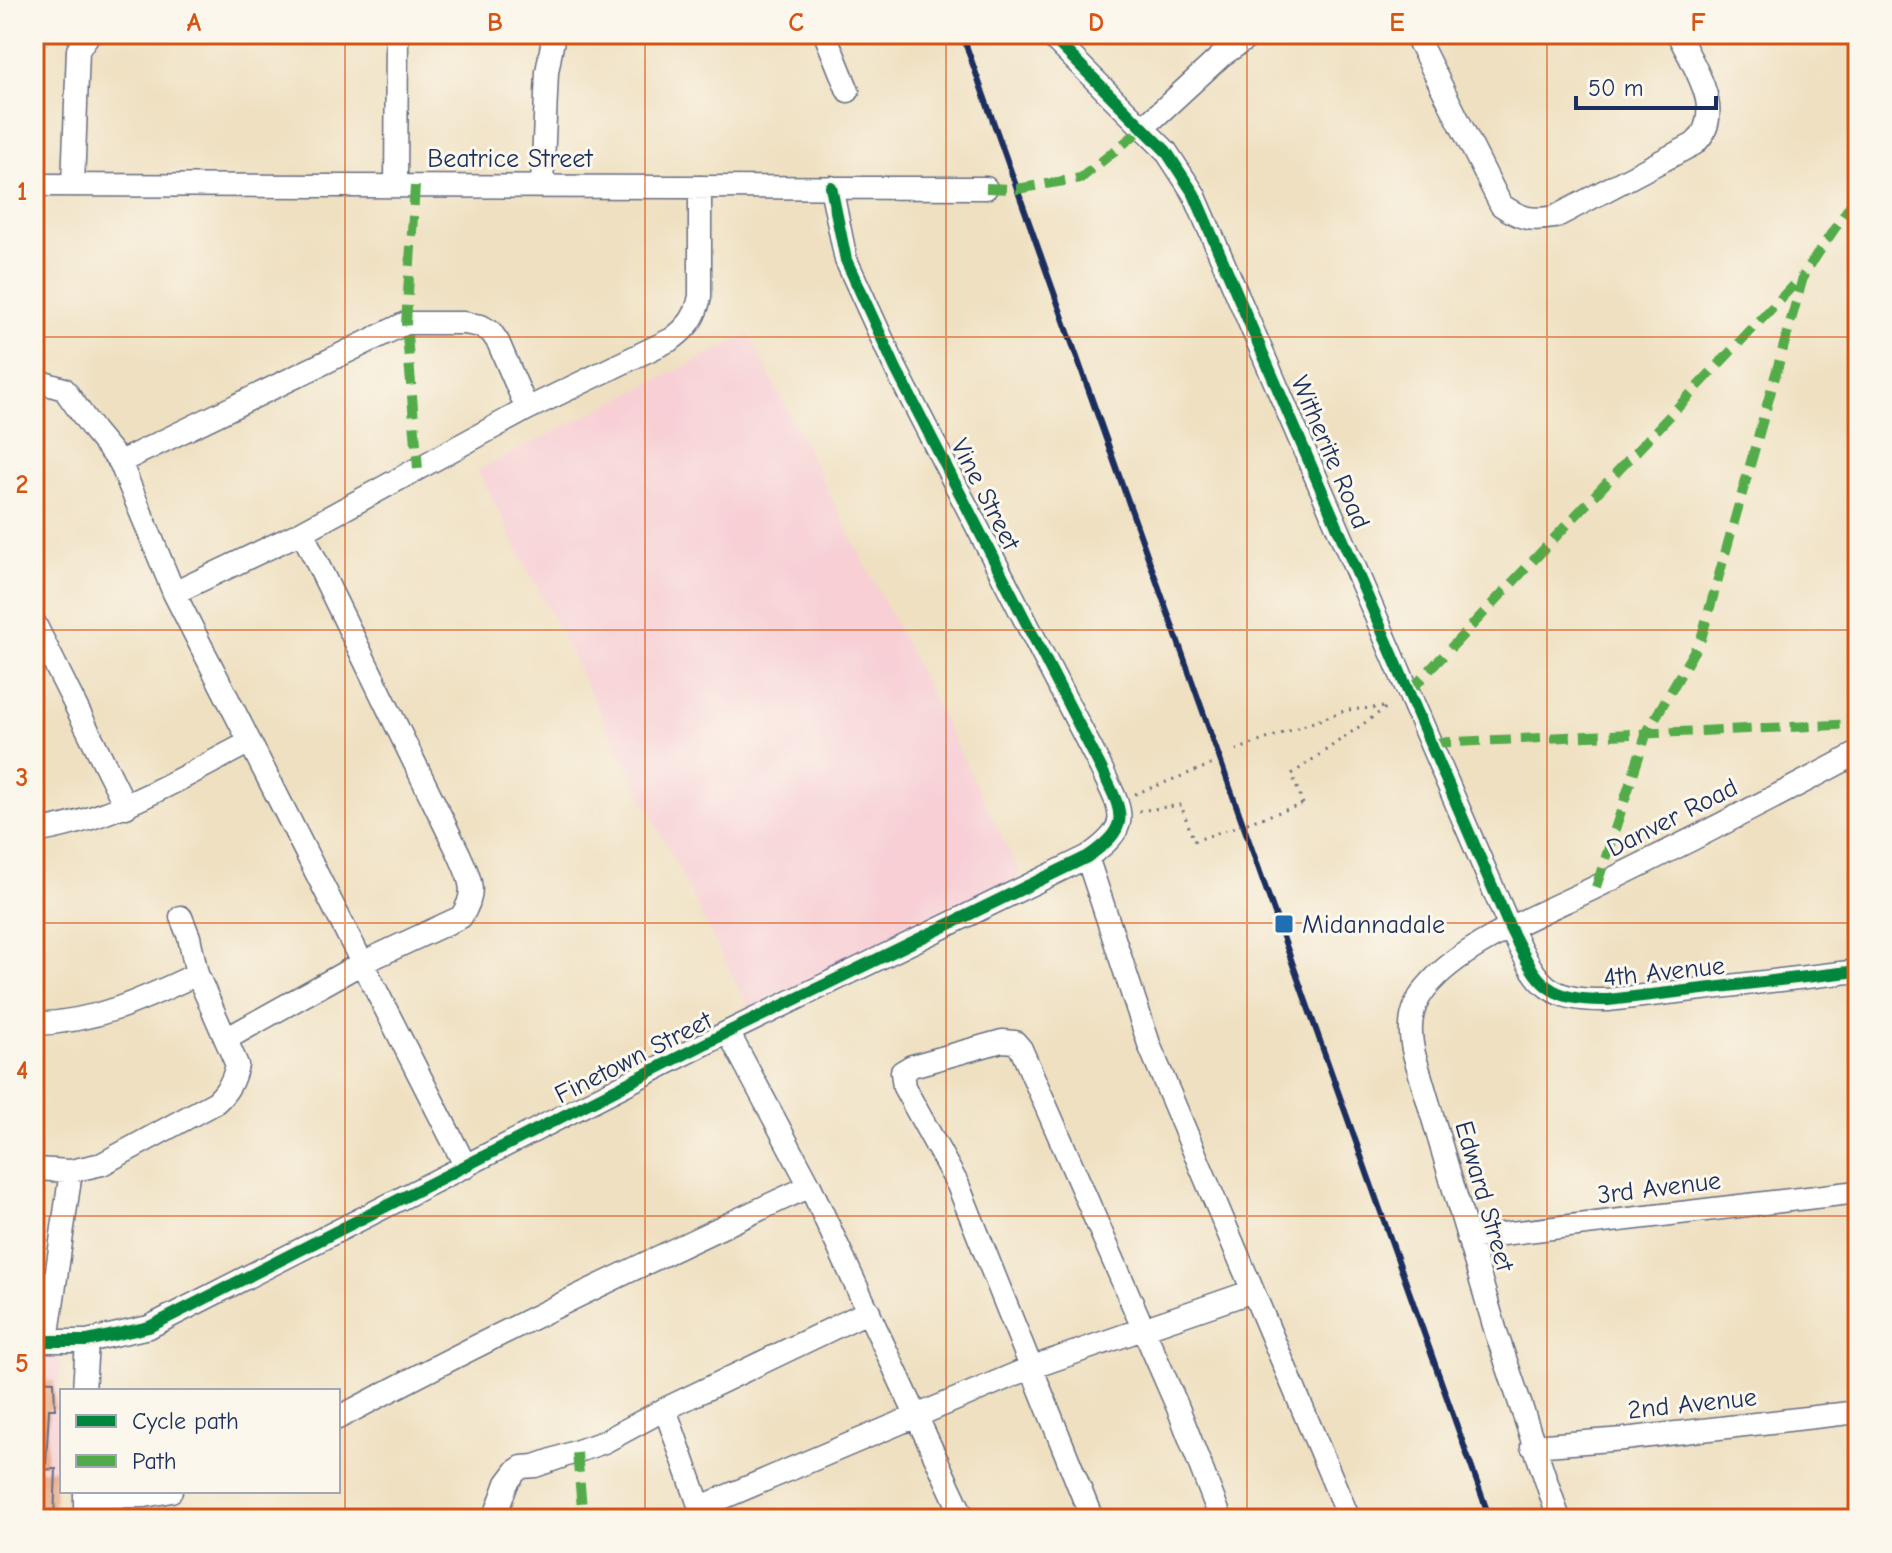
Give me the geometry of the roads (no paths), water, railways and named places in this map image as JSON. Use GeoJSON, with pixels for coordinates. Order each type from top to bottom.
{"type":"FeatureCollection","features":[{"type":"Feature","properties":{"kind":"street"},"geometry":{"type":"LineString","coordinates":[[73,185],[78,50],[89,34]]}},
{"type":"Feature","properties":{"kind":"street"},"geometry":{"type":"LineString","coordinates":[[396,186],[397,34]]}},
{"type":"Feature","properties":{"kind":"street"},"geometry":{"type":"LineString","coordinates":[[542,186],[547,72],[554,34]]}},
{"type":"Feature","properties":{"kind":"street"},"geometry":{"type":"LineString","coordinates":[[825,34],[848,91]]}},
{"type":"Feature","properties":{"kind":"street","name":"Witherite Road"},"geometry":{"type":"LineString","coordinates":[[1049,34],[1166,151],[1194,194],[1510,928]]}},
{"type":"Feature","properties":{"kind":"street"},"geometry":{"type":"LineString","coordinates":[[1143,128],[1221,56],[1253,34]]}},
{"type":"Feature","properties":{"kind":"street"},"geometry":{"type":"LineString","coordinates":[[1415,34],[1501,205],[1517,216],[1533,220],[1555,217],[1694,144],[1704,135],[1709,113],[1706,97],[1678,34]]}},
{"type":"Feature","properties":{"kind":"street","name":"Beatrice Street"},"geometry":{"type":"LineString","coordinates":[[34,185],[986,188]]}},
{"type":"Feature","properties":{"kind":"street"},"geometry":{"type":"LineString","coordinates":[[174,593],[302,532],[527,409],[672,339],[687,327],[697,312],[700,296],[700,187]]}},
{"type":"Feature","properties":{"kind":"street","name":"Vine Street"},"geometry":{"type":"LineString","coordinates":[[831,187],[846,260],[896,369],[1119,807]]}},
{"type":"Feature","properties":{"kind":"street"},"geometry":{"type":"LineString","coordinates":[[120,462],[406,323],[464,323],[481,326],[491,332],[527,409]]}},
{"type":"Feature","properties":{"kind":"street"},"geometry":{"type":"LineString","coordinates":[[34,380],[64,389],[120,462],[174,593],[466,1167]]}},
{"type":"Feature","properties":{"kind":"street"},"geometry":{"type":"LineString","coordinates":[[226,1039],[362,963],[461,917],[469,905],[472,892],[459,854],[302,532]]}},
{"type":"Feature","properties":{"kind":"street"},"geometry":{"type":"LineString","coordinates":[[34,622],[126,807]]}},
{"type":"Feature","properties":{"kind":"street"},"geometry":{"type":"LineString","coordinates":[[34,832],[86,822],[126,807],[248,743]]}},
{"type":"Feature","properties":{"kind":"street","name":"Danver Road"},"geometry":{"type":"LineString","coordinates":[[1510,928],[1858,753]]}},
{"type":"Feature","properties":{"kind":"street","name":"Finetown Street"},"geometry":{"type":"LineString","coordinates":[[41,1341],[87,1341],[149,1327],[728,1032],[1087,857],[1119,827],[1119,807]]}},
{"type":"Feature","properties":{"kind":"street"},"geometry":{"type":"LineString","coordinates":[[1087,857],[1150,1047],[1349,1519]]}},
{"type":"Feature","properties":{"kind":"street"},"geometry":{"type":"LineString","coordinates":[[34,1169],[71,1171],[102,1164],[216,1102],[234,1079],[237,1065],[197,974],[181,917]]}},
{"type":"Feature","properties":{"kind":"street","name":"4th Avenue"},"geometry":{"type":"LineString","coordinates":[[1510,928],[1540,982],[1563,996],[1585,1001],[1858,971]]}},
{"type":"Feature","properties":{"kind":"street","name":"Edward Street"},"geometry":{"type":"LineString","coordinates":[[1510,928],[1433,979],[1416,1002],[1409,1025],[1414,1054],[1468,1238],[1532,1446],[1559,1519]]}},
{"type":"Feature","properties":{"kind":"street"},"geometry":{"type":"LineString","coordinates":[[34,1024],[64,1023],[108,1013],[197,974]]}},
{"type":"Feature","properties":{"kind":"street"},"geometry":{"type":"LineString","coordinates":[[728,1032],[810,1186],[963,1519]]}},
{"type":"Feature","properties":{"kind":"street"},"geometry":{"type":"LineString","coordinates":[[1092,1519],[958,1185],[904,1087],[902,1072],[912,1066],[1002,1041],[1015,1042],[1021,1049],[1178,1408],[1221,1519]]}},
{"type":"Feature","properties":{"kind":"street"},"geometry":{"type":"LineString","coordinates":[[41,1341],[71,1171]]}},
{"type":"Feature","properties":{"kind":"street"},"geometry":{"type":"LineString","coordinates":[[340,1417],[471,1347],[810,1186]]}},
{"type":"Feature","properties":{"kind":"street","name":"3rd Avenue"},"geometry":{"type":"LineString","coordinates":[[1468,1238],[1858,1192]]}},
{"type":"Feature","properties":{"kind":"street"},"geometry":{"type":"LineString","coordinates":[[665,1409],[702,1513],[1030,1368],[1253,1291]]}},
{"type":"Feature","properties":{"kind":"street"},"geometry":{"type":"LineString","coordinates":[[494,1519],[507,1483],[516,1471],[604,1442],[665,1409],[869,1311]]}},
{"type":"Feature","properties":{"kind":"street"},"geometry":{"type":"LineString","coordinates":[[84,1389],[87,1341]]}},
{"type":"Feature","properties":{"kind":"street","name":"2nd Avenue"},"geometry":{"type":"LineString","coordinates":[[1532,1446],[1624,1439],[1858,1412]]}},
{"type":"Feature","properties":{"kind":"street"},"geometry":{"type":"LineString","coordinates":[[85,1502],[161,1493]]}},
{"type":"Feature","properties":{"kind":"railway"},"geometry":{"type":"LineString","coordinates":[[962,34],[1490,1519]]}},
{"type":"Feature","properties":{"kind":"place","name":"Midannadale"},"geometry":{"type":"Point","coordinates":[1284,924]}}]}
